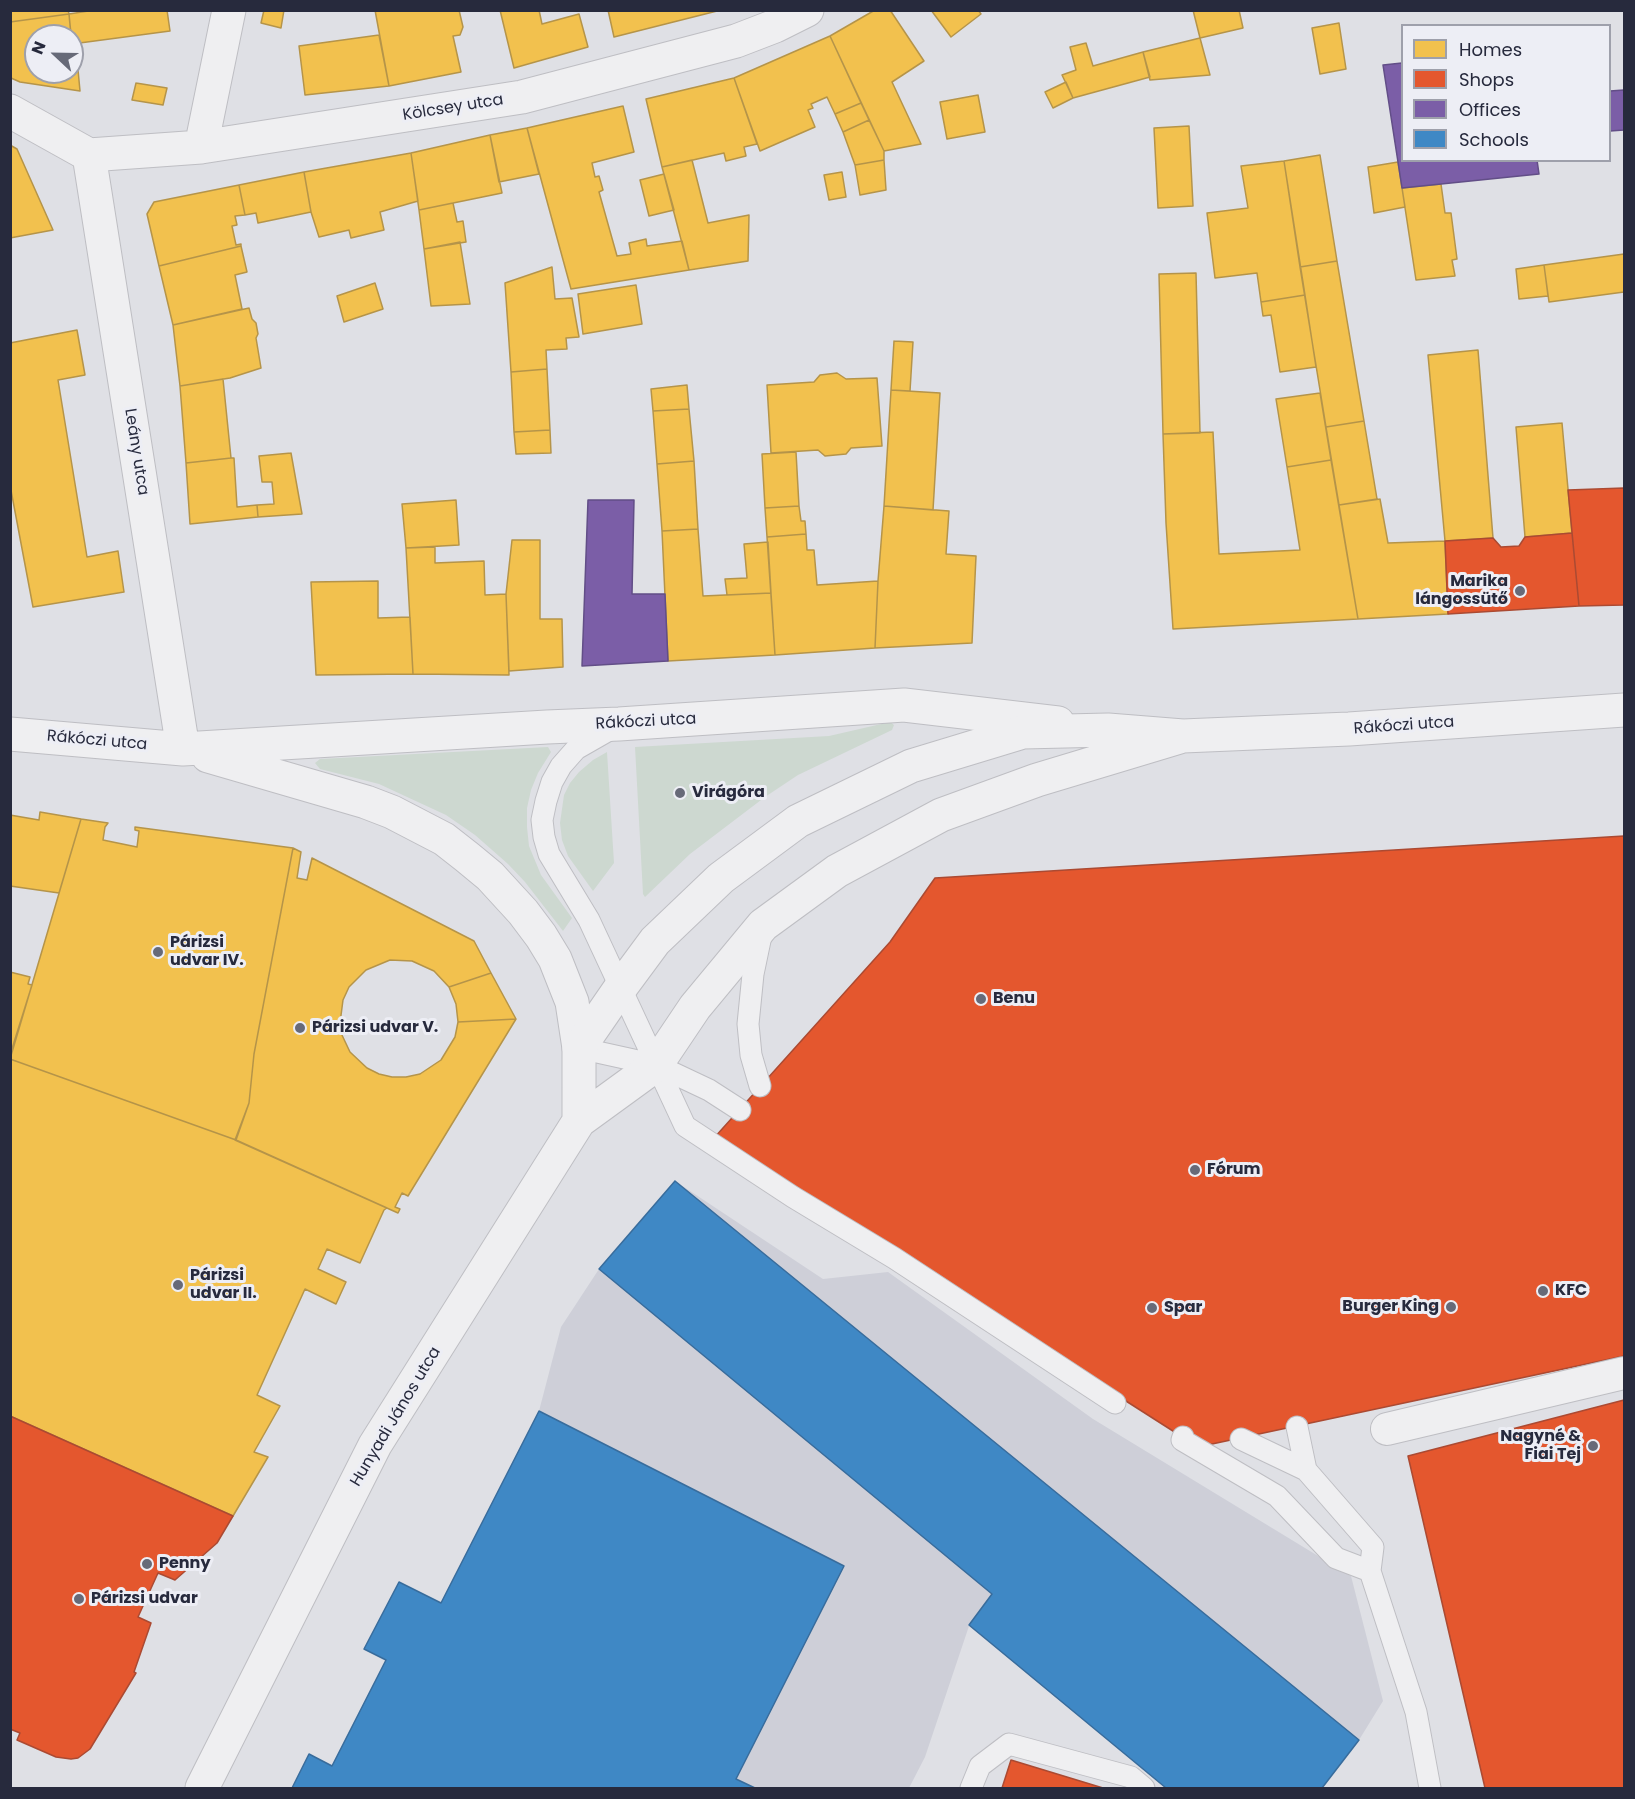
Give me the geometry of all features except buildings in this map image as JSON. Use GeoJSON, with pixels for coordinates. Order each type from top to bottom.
{"type":"FeatureCollection","features":[{"type":"Feature","properties":{"kind":"street"},"geometry":{"type":"LineString","coordinates":[[201,147],[229,10]]}},
{"type":"Feature","properties":{"kind":"street","name":"Kölcsey utca"},"geometry":{"type":"LineString","coordinates":[[89,155],[201,147],[522,97],[736,41],[775,26],[807,10]]}},
{"type":"Feature","properties":{"kind":"street"},"geometry":{"type":"LineString","coordinates":[[10,111],[89,155]]}},
{"type":"Feature","properties":{"kind":"street","name":"Leány utca"},"geometry":{"type":"LineString","coordinates":[[89,155],[183,749]]}},
{"type":"Feature","properties":{"kind":"street","name":"Rákóczi utca"},"geometry":{"type":"LineString","coordinates":[[10,734],[183,749],[904,705],[1183,736],[1349,729],[1624,710]]}},
{"type":"Feature","properties":{"kind":"street","name":"Rákóczi utca"},"geometry":{"type":"LineString","coordinates":[[621,987],[655,941],[721,878],[798,821],[911,766],[1023,732],[1108,729]]}},
{"type":"Feature","properties":{"kind":"street","name":"Rákóczi utca"},"geometry":{"type":"LineString","coordinates":[[941,815],[1037,780],[1183,736]]}},
{"type":"Feature","properties":{"kind":"street","name":"Rákóczi utca"},"geometry":{"type":"LineString","coordinates":[[183,749],[366,802],[417,823],[452,845],[501,888],[541,936],[565,980],[577,1025],[579,1048]]}},
{"type":"Feature","properties":{"kind":"street","name":"Hunyadi János utca"},"geometry":{"type":"LineString","coordinates":[[202,1788],[375,1445],[579,1121],[656,1065],[695,1008],[763,926],[837,871],[941,815]]}},
{"type":"Feature","properties":{"kind":"street"},"geometry":{"type":"LineString","coordinates":[[579,1121],[579,1048],[621,987]]}},
{"type":"Feature","properties":{"kind":"street"},"geometry":{"type":"LineString","coordinates":[[1387,1429],[1624,1373]]}},
{"type":"Feature","properties":{"kind":"lane"},"geometry":{"type":"LineString","coordinates":[[619,724],[576,749],[561,766],[552,782],[542,820],[544,837],[549,854],[590,920],[686,1126],[793,1197],[891,1253],[1115,1403]]}},
{"type":"Feature","properties":{"kind":"lane"},"geometry":{"type":"LineString","coordinates":[[760,1086],[751,1055],[748,1024],[753,974],[763,926]]}},
{"type":"Feature","properties":{"kind":"lane"},"geometry":{"type":"LineString","coordinates":[[579,1048],[656,1065],[709,1090],[740,1110]]}},
{"type":"Feature","properties":{"kind":"lane"},"geometry":{"type":"LineString","coordinates":[[793,1197],[817,1203]]}},
{"type":"Feature","properties":{"kind":"lane"},"geometry":{"type":"LineString","coordinates":[[1297,1427],[1306,1470]]}},
{"type":"Feature","properties":{"kind":"lane"},"geometry":{"type":"LineString","coordinates":[[1183,1437],[1182,1440],[1277,1496],[1336,1558],[1370,1571]]}},
{"type":"Feature","properties":{"kind":"lane"},"geometry":{"type":"LineString","coordinates":[[1241,1439],[1306,1470],[1373,1547],[1370,1571],[1416,1712],[1430,1788]]}},
{"type":"Feature","properties":{"kind":"lane"},"geometry":{"type":"LineString","coordinates":[[971,1788],[980,1766],[1009,1744],[1131,1777],[1144,1788]]}},
{"type":"Feature","properties":{"kind":"shaded area"},"geometry":{"type":"Polygon","coordinates":[[[890,722],[894,725],[892,730],[798,775],[765,797],[690,854],[645,897],[635,747],[829,736],[890,722]]]}},
{"type":"Feature","properties":{"kind":"shaded area"},"geometry":{"type":"Polygon","coordinates":[[[548,747],[551,752],[531,790],[527,808],[527,827],[529,846],[541,875],[572,918],[563,931],[508,864],[475,835],[446,815],[379,784],[320,769],[315,763],[320,759],[548,747]]]}},
{"type":"Feature","properties":{"kind":"shaded area"},"geometry":{"type":"Polygon","coordinates":[[[607,752],[614,863],[593,891],[568,856],[562,840],[560,823],[564,795],[570,783],[593,760],[607,752]]]}},
{"type":"Feature","properties":{"kind":"shaded area"},"geometry":{"type":"Polygon","coordinates":[[[675,1181],[823,1279],[888,1272],[1093,1419],[1351,1576],[1383,1701],[1359,1740],[1322,1788],[1166,1788],[969,1626],[925,1757],[909,1788],[292,1788],[309,1754],[332,1765],[386,1660],[364,1649],[399,1582],[441,1603],[539,1411],[561,1327],[599,1269],[675,1181]]]}},
{"type":"Feature","properties":{"kind":"place","name":"Marika lángossütő"},"geometry":{"type":"Point","coordinates":[1520,591]}},
{"type":"Feature","properties":{"kind":"place","name":"Virágóra"},"geometry":{"type":"Point","coordinates":[680,793]}},
{"type":"Feature","properties":{"kind":"place","name":"Párizsi udvar IV."},"geometry":{"type":"Point","coordinates":[158,952]}},
{"type":"Feature","properties":{"kind":"place","name":"Benu"},"geometry":{"type":"Point","coordinates":[981,999]}},
{"type":"Feature","properties":{"kind":"place","name":"Párizsi udvar V."},"geometry":{"type":"Point","coordinates":[300,1028]}},
{"type":"Feature","properties":{"kind":"place","name":"Fórum"},"geometry":{"type":"Point","coordinates":[1195,1170]}},
{"type":"Feature","properties":{"kind":"place","name":"Párizsi udvar II."},"geometry":{"type":"Point","coordinates":[178,1285]}},
{"type":"Feature","properties":{"kind":"place","name":"KFC"},"geometry":{"type":"Point","coordinates":[1543,1291]}},
{"type":"Feature","properties":{"kind":"place","name":"Burger King"},"geometry":{"type":"Point","coordinates":[1451,1307]}},
{"type":"Feature","properties":{"kind":"place","name":"Spar"},"geometry":{"type":"Point","coordinates":[1152,1308]}},
{"type":"Feature","properties":{"kind":"place","name":"Nagyné & Fiai Tej"},"geometry":{"type":"Point","coordinates":[1593,1446]}},
{"type":"Feature","properties":{"kind":"place","name":"Penny"},"geometry":{"type":"Point","coordinates":[147,1564]}},
{"type":"Feature","properties":{"kind":"place","name":"Párizsi udvar"},"geometry":{"type":"Point","coordinates":[79,1599]}}]}
